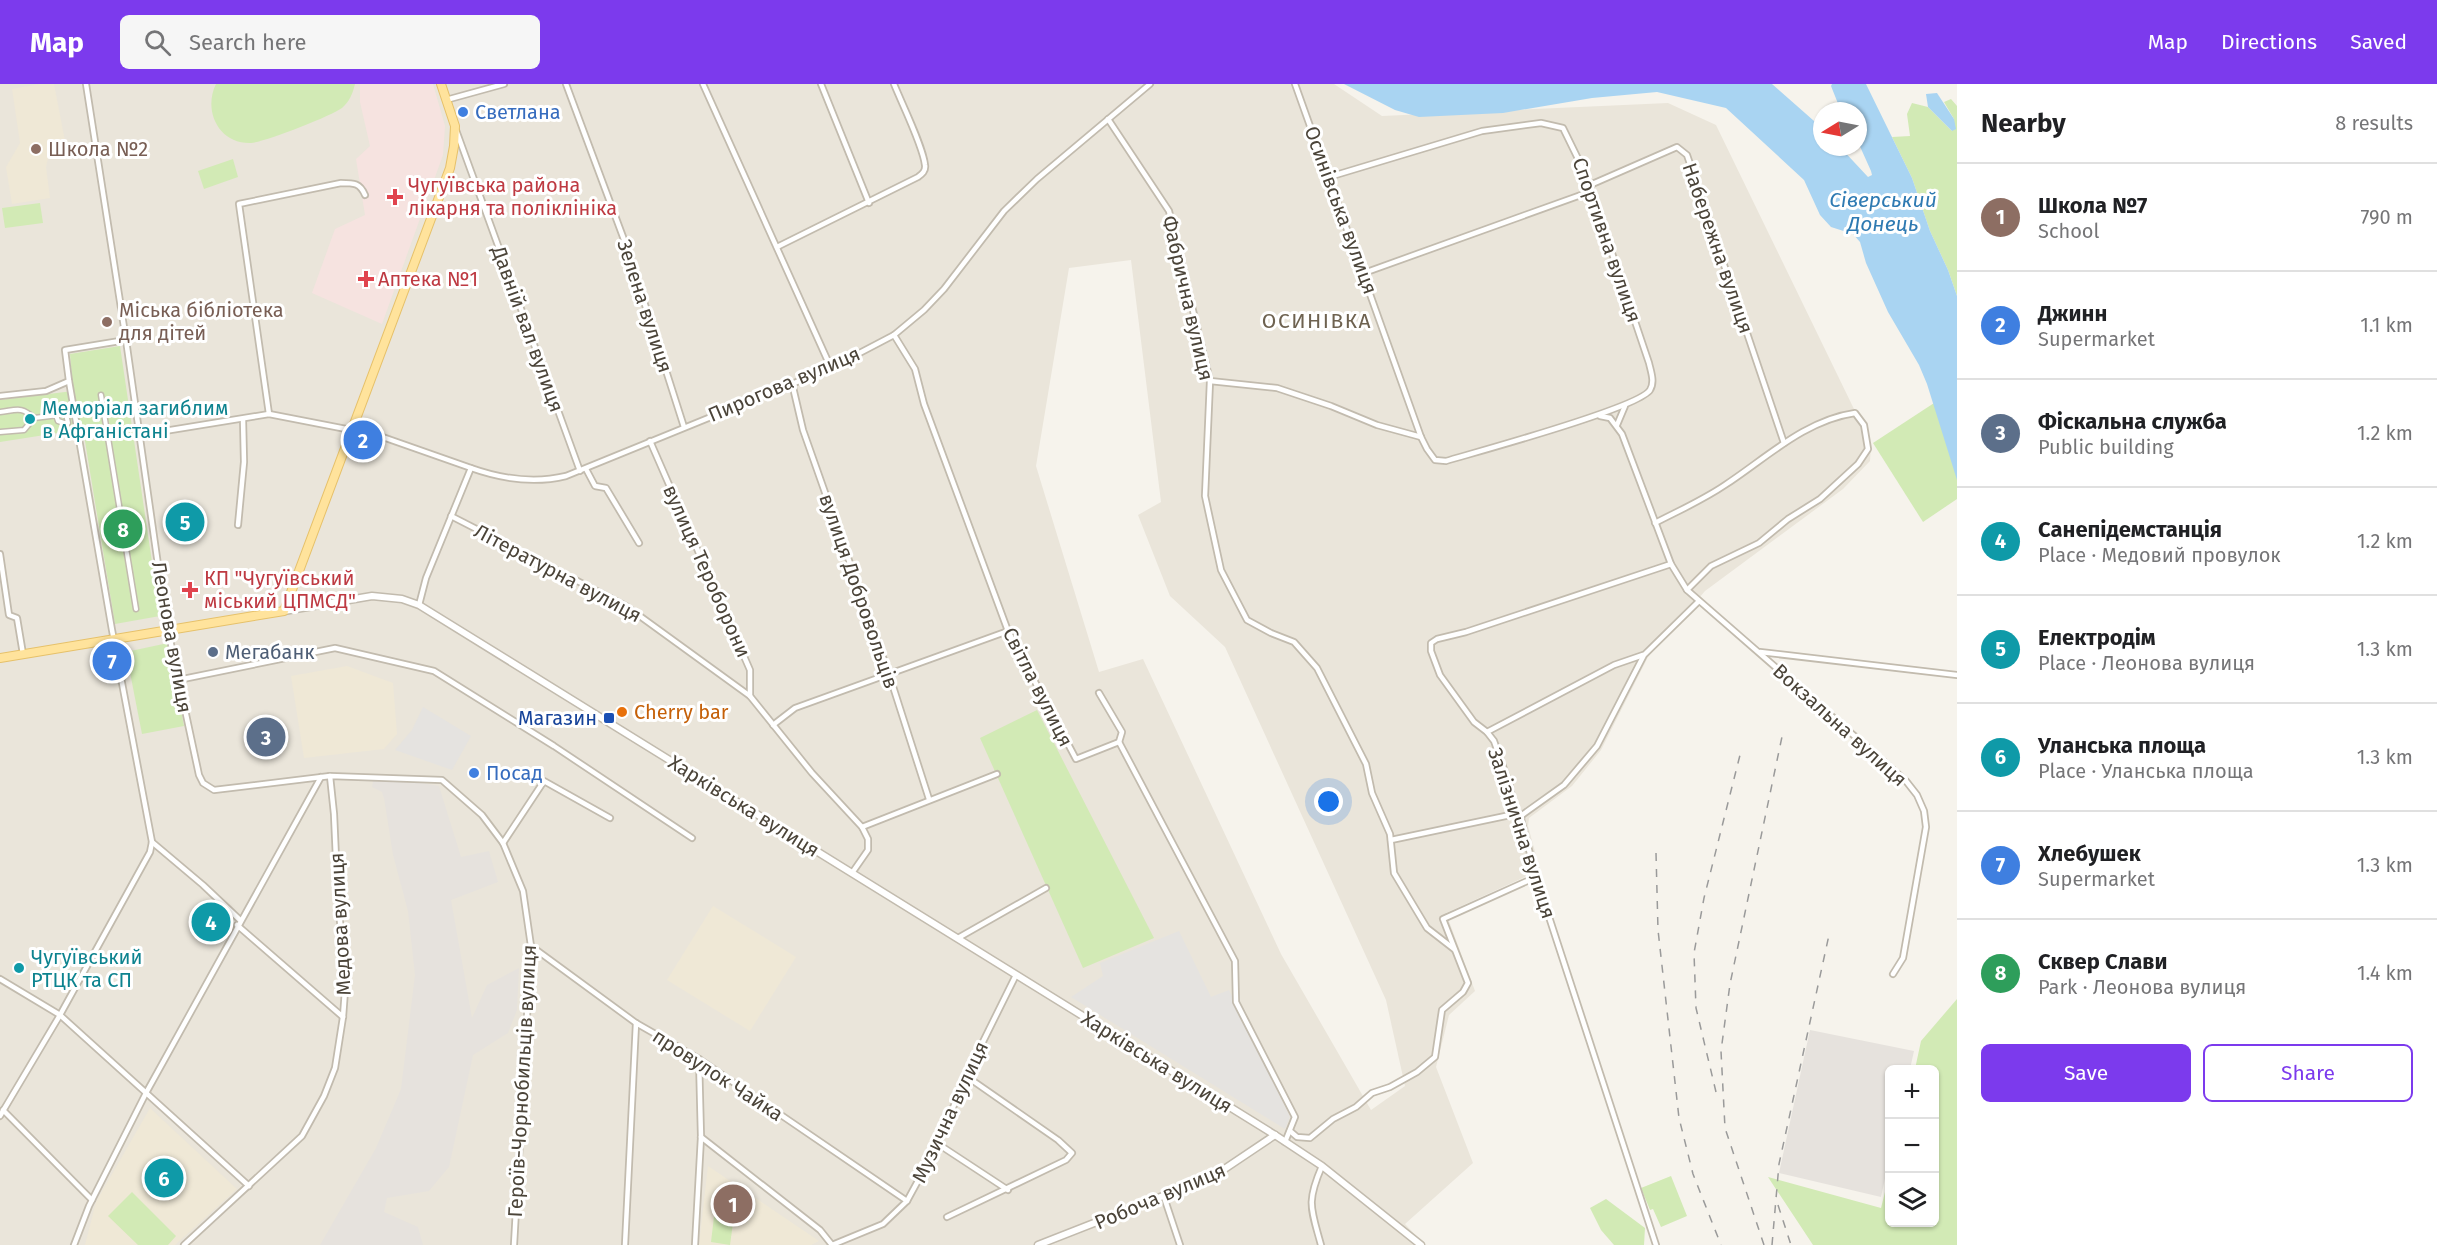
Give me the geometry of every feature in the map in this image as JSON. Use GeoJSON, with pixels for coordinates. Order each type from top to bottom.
{"type":"FeatureCollection","features":[{"type":"Feature","properties":{"kind":"main road","name":"Давній вал вулиця"},"geometry":{"type":"LineString","coordinates":[[441,84],[455,126]]}},
{"type":"Feature","properties":{"kind":"main road"},"geometry":{"type":"LineString","coordinates":[[284,611],[450,168],[455,126]]}},
{"type":"Feature","properties":{"kind":"main road","name":"Харківська вулиця"},"geometry":{"type":"LineString","coordinates":[[0,658],[284,611]]}},
{"type":"Feature","properties":{"kind":"street","name":"Леонова вулиця"},"geometry":{"type":"LineString","coordinates":[[86,84],[168,630],[199,775],[203,783],[214,790]]}},
{"type":"Feature","properties":{"kind":"street"},"geometry":{"type":"LineString","coordinates":[[446,100],[504,84]]}},
{"type":"Feature","properties":{"kind":"street","name":"Зелена вулиця"},"geometry":{"type":"LineString","coordinates":[[566,84],[627,245],[684,427]]}},
{"type":"Feature","properties":{"kind":"street"},"geometry":{"type":"LineString","coordinates":[[703,84],[831,368]]}},
{"type":"Feature","properties":{"kind":"street"},"geometry":{"type":"LineString","coordinates":[[821,84],[869,203]]}},
{"type":"Feature","properties":{"kind":"street"},"geometry":{"type":"LineString","coordinates":[[777,247],[869,203],[925,171],[926,166],[894,84]]}},
{"type":"Feature","properties":{"kind":"street","name":"Осинівська вулиця"},"geometry":{"type":"LineString","coordinates":[[1294,84],[1364,273],[1421,437],[1426,449],[1435,460],[1446,461]]}},
{"type":"Feature","properties":{"kind":"street","name":"Пирогова вулиця"},"geometry":{"type":"LineString","coordinates":[[269,414],[377,435],[494,476],[527,481],[549,480],[583,470],[831,368],[894,334],[924,310],[944,289],[1004,211],[1037,179],[1146,85]]}},
{"type":"Feature","properties":{"kind":"street","name":"Фабрична вулиця"},"geometry":{"type":"LineString","coordinates":[[1108,119],[1169,211],[1210,381],[1205,496],[1221,570],[1247,620],[1294,642],[1317,668],[1366,764],[1372,793],[1391,840],[1394,873],[1427,928],[1454,949]]}},
{"type":"Feature","properties":{"kind":"street","name":"Спортивна вулиця"},"geometry":{"type":"LineString","coordinates":[[1329,177],[1482,131],[1541,123],[1563,128],[1590,185],[1652,375],[1649,392],[1625,406],[1446,461]]}},
{"type":"Feature","properties":{"kind":"street","name":"Давній вал вулиця"},"geometry":{"type":"LineString","coordinates":[[455,126],[583,470]]}},
{"type":"Feature","properties":{"kind":"street","name":"Набережна вулиця"},"geometry":{"type":"LineString","coordinates":[[1590,185],[1677,147],[1687,155],[1784,443]]}},
{"type":"Feature","properties":{"kind":"street"},"geometry":{"type":"LineString","coordinates":[[140,435],[269,414],[238,204],[341,183],[356,184],[361,187],[365,195]]}},
{"type":"Feature","properties":{"kind":"street"},"geometry":{"type":"LineString","coordinates":[[1364,273],[1592,192]]}},
{"type":"Feature","properties":{"kind":"street","name":"Світла вулиця"},"geometry":{"type":"LineString","coordinates":[[894,334],[915,369],[924,404],[1008,631],[1076,759],[1119,742]]}},
{"type":"Feature","properties":{"kind":"street"},"geometry":{"type":"LineString","coordinates":[[0,1116],[60,1015],[150,852],[153,842],[114,639],[65,350],[126,340]]}},
{"type":"Feature","properties":{"kind":"street"},"geometry":{"type":"LineString","coordinates":[[0,396],[46,391],[69,381]]}},
{"type":"Feature","properties":{"kind":"street"},"geometry":{"type":"LineString","coordinates":[[1210,381],[1277,388],[1331,406],[1377,425],[1421,437]]}},
{"type":"Feature","properties":{"kind":"street","name":"вулиця Добровольців"},"geometry":{"type":"LineString","coordinates":[[792,383],[803,430],[889,674],[929,799]]}},
{"type":"Feature","properties":{"kind":"street"},"geometry":{"type":"LineString","coordinates":[[101,395],[136,609]]}},
{"type":"Feature","properties":{"kind":"street"},"geometry":{"type":"LineString","coordinates":[[64,405],[67,424],[58,421],[56,415],[58,407],[64,405]]}},
{"type":"Feature","properties":{"kind":"street"},"geometry":{"type":"LineString","coordinates":[[1595,416],[1610,418],[1617,424],[1625,406]]}},
{"type":"Feature","properties":{"kind":"street"},"geometry":{"type":"LineString","coordinates":[[0,412],[21,409],[26,410],[34,418]]}},
{"type":"Feature","properties":{"kind":"street"},"geometry":{"type":"LineString","coordinates":[[1655,524],[1723,486],[1784,443],[1842,415],[1855,413],[1864,425],[1868,449],[1858,464],[1820,499],[1788,519],[1759,543],[1711,566],[1687,590]]}},
{"type":"Feature","properties":{"kind":"street"},"geometry":{"type":"LineString","coordinates":[[0,432],[24,430],[34,418],[67,414]]}},
{"type":"Feature","properties":{"kind":"street"},"geometry":{"type":"LineString","coordinates":[[238,525],[244,462],[243,419]]}},
{"type":"Feature","properties":{"kind":"street","name":"Вокзальна вулиця"},"geometry":{"type":"LineString","coordinates":[[1617,424],[1671,564],[1687,590],[1698,602],[1906,780],[1917,795],[1924,811],[1926,827],[1923,857],[1903,958],[1893,974]]}},
{"type":"Feature","properties":{"kind":"street","name":"вулиця Тероборони"},"geometry":{"type":"LineString","coordinates":[[650,441],[750,670],[750,696]]}},
{"type":"Feature","properties":{"kind":"street"},"geometry":{"type":"LineString","coordinates":[[419,605],[426,578],[471,468]]}},
{"type":"Feature","properties":{"kind":"street"},"geometry":{"type":"LineString","coordinates":[[583,470],[594,486],[606,488],[639,543]]}},
{"type":"Feature","properties":{"kind":"street","name":"Літературна вулиця"},"geometry":{"type":"LineString","coordinates":[[451,516],[626,606],[750,696]]}},
{"type":"Feature","properties":{"kind":"street"},"geometry":{"type":"LineString","coordinates":[[0,554],[9,615],[17,618],[23,654]]}},
{"type":"Feature","properties":{"kind":"street","name":"Залізнична вулиця"},"geometry":{"type":"LineString","coordinates":[[1656,1245],[1536,878],[1521,819],[1515,814],[1510,786],[1494,741],[1474,722],[1440,675],[1431,651],[1432,641],[1466,632],[1671,564]]}},
{"type":"Feature","properties":{"kind":"street","name":"Харківська вулиця"},"geometry":{"type":"LineString","coordinates":[[284,611],[372,596],[402,598],[419,605],[1275,1135],[1322,1166],[1421,1245]]}},
{"type":"Feature","properties":{"kind":"street"},"geometry":{"type":"LineString","coordinates":[[1521,819],[1522,815],[1564,785],[1597,746],[1644,655],[1698,602]]}},
{"type":"Feature","properties":{"kind":"street"},"geometry":{"type":"LineString","coordinates":[[773,725],[795,708],[1008,631]]}},
{"type":"Feature","properties":{"kind":"street"},"geometry":{"type":"LineString","coordinates":[[178,680],[335,648],[434,671],[554,746],[692,838]]}},
{"type":"Feature","properties":{"kind":"street","name":"Вокзальна вулиця"},"geometry":{"type":"LineString","coordinates":[[1758,652],[1957,675]]}},
{"type":"Feature","properties":{"kind":"street"},"geometry":{"type":"LineString","coordinates":[[1487,732],[1614,665],[1644,655]]}},
{"type":"Feature","properties":{"kind":"street"},"geometry":{"type":"LineString","coordinates":[[1099,693],[1122,732],[1119,742],[1235,962],[1236,1002],[1295,1117],[1285,1142]]}},
{"type":"Feature","properties":{"kind":"street"},"geometry":{"type":"LineString","coordinates":[[750,696],[812,773],[862,827],[868,839],[868,850],[852,873]]}},
{"type":"Feature","properties":{"kind":"street"},"geometry":{"type":"LineString","coordinates":[[862,827],[997,774]]}},
{"type":"Feature","properties":{"kind":"street","name":"Героїв-Чорнобильців вулиця"},"geometry":{"type":"LineString","coordinates":[[214,790],[330,776],[442,780],[482,815],[502,843],[523,891],[531,946],[514,1245]]}},
{"type":"Feature","properties":{"kind":"street","name":"Медова вулиця"},"geometry":{"type":"LineString","coordinates":[[184,1245],[302,1136],[315,1114],[335,1068],[343,1017],[346,977],[338,903],[330,776]]}},
{"type":"Feature","properties":{"kind":"street"},"geometry":{"type":"LineString","coordinates":[[74,1245],[92,1200],[146,1093],[238,923],[321,777]]}},
{"type":"Feature","properties":{"kind":"street"},"geometry":{"type":"LineString","coordinates":[[502,843],[544,780],[610,818]]}},
{"type":"Feature","properties":{"kind":"street"},"geometry":{"type":"LineString","coordinates":[[1391,840],[1515,814]]}},
{"type":"Feature","properties":{"kind":"street"},"geometry":{"type":"LineString","coordinates":[[153,842],[203,885],[238,923],[343,1017]]}},
{"type":"Feature","properties":{"kind":"street"},"geometry":{"type":"LineString","coordinates":[[1290,1131],[1297,1137],[1310,1138],[1333,1119],[1356,1107],[1372,1093],[1390,1087],[1417,1072],[1435,1057],[1442,1010],[1463,992],[1468,983],[1443,919],[1536,878]]}},
{"type":"Feature","properties":{"kind":"street"},"geometry":{"type":"LineString","coordinates":[[958,938],[1046,888]]}},
{"type":"Feature","properties":{"kind":"street","name":"провулок Чайка"},"geometry":{"type":"LineString","coordinates":[[531,946],[636,1023],[699,1059],[907,1201]]}},
{"type":"Feature","properties":{"kind":"street","name":"Музична вулиця"},"geometry":{"type":"LineString","coordinates":[[832,1245],[883,1224],[907,1201],[938,1144],[966,1076],[1016,975]]}},
{"type":"Feature","properties":{"kind":"street"},"geometry":{"type":"LineString","coordinates":[[0,979],[60,1015],[249,1186]]}},
{"type":"Feature","properties":{"kind":"street"},"geometry":{"type":"LineString","coordinates":[[625,1245],[636,1023]]}},
{"type":"Feature","properties":{"kind":"street"},"geometry":{"type":"LineString","coordinates":[[695,1245],[700,1137],[699,1059]]}},
{"type":"Feature","properties":{"kind":"street"},"geometry":{"type":"LineString","coordinates":[[947,1217],[1008,1190],[1066,1160],[1072,1153],[1058,1140],[966,1076]]}},
{"type":"Feature","properties":{"kind":"street"},"geometry":{"type":"LineString","coordinates":[[3,1110],[92,1200]]}},
{"type":"Feature","properties":{"kind":"street","name":"Робоча вулиця"},"geometry":{"type":"LineString","coordinates":[[1038,1245],[1214,1176],[1275,1135]]}},
{"type":"Feature","properties":{"kind":"street"},"geometry":{"type":"LineString","coordinates":[[700,1137],[820,1230],[832,1245]]}},
{"type":"Feature","properties":{"kind":"street"},"geometry":{"type":"LineString","coordinates":[[938,1144],[1008,1190]]}},
{"type":"Feature","properties":{"kind":"street"},"geometry":{"type":"LineString","coordinates":[[1321,1245],[1311,1203],[1312,1190],[1322,1166]]}},
{"type":"Feature","properties":{"kind":"street"},"geometry":{"type":"LineString","coordinates":[[1164,1197],[1180,1245]]}},
{"type":"Feature","properties":{"kind":"shaded area"},"geometry":{"type":"Polygon","coordinates":[[[0,84],[1334,84],[1382,116],[1668,103],[1716,125],[1871,444],[1870,461],[1843,489],[1705,591],[1648,657],[1601,750],[1572,786],[1529,818],[1528,826],[1540,870],[1446,913],[1475,991],[1449,1015],[1436,1067],[1473,1163],[1405,1224],[1425,1245],[0,1245],[0,84]],[[1131,260],[1069,268],[1036,466],[1099,672],[1143,659],[1281,954],[1371,1110],[1405,1086],[1386,1000],[1225,647],[1170,596],[1138,515],[1161,502],[1131,260]]]}},
{"type":"Feature","properties":{"kind":"shaded area","name":"Школа №2"},"geometry":{"type":"Polygon","coordinates":[[[54,84],[65,141],[49,154],[46,167],[50,198],[12,204],[6,167],[20,143],[12,89],[54,84]]]}},
{"type":"Feature","properties":{"kind":"shaded area","name":"Чугуївська района лікарня та поліклініка"},"geometry":{"type":"Polygon","coordinates":[[[360,84],[433,84],[445,126],[443,155],[382,324],[312,293],[335,229],[365,215],[356,159],[370,146],[360,102],[360,84]]]}},
{"type":"Feature","properties":{"kind":"shaded area"},"geometry":{"type":"Polygon","coordinates":[[[347,666],[393,683],[397,734],[384,749],[304,758],[291,676],[347,666]]]}},
{"type":"Feature","properties":{"kind":"shaded area"},"geometry":{"type":"Polygon","coordinates":[[[423,707],[471,736],[452,770],[395,750],[412,730],[423,707]]]}},
{"type":"Feature","properties":{"kind":"shaded area"},"geometry":{"type":"Polygon","coordinates":[[[374,775],[439,786],[461,857],[489,851],[498,882],[451,900],[472,1018],[487,985],[519,968],[517,1010],[508,1033],[473,1055],[449,1167],[429,1191],[387,1198],[384,1212],[418,1227],[423,1245],[320,1245],[376,1148],[401,1089],[415,975],[408,911],[393,855],[384,798],[382,792],[372,787],[374,775]]]}},
{"type":"Feature","properties":{"kind":"shaded area"},"geometry":{"type":"Polygon","coordinates":[[[713,906],[796,957],[750,1031],[667,980],[713,906]]]}},
{"type":"Feature","properties":{"kind":"shaded area"},"geometry":{"type":"Polygon","coordinates":[[[1179,931],[1211,997],[1229,990],[1290,1117],[1285,1129],[1071,997],[1103,976],[1100,963],[1179,931]]]}},
{"type":"Feature","properties":{"kind":"shaded area"},"geometry":{"type":"Polygon","coordinates":[[[1810,1030],[1914,1051],[1911,1065],[1885,1065],[1885,1178],[1881,1197],[1779,1173],[1810,1030]]]}},
{"type":"Feature","properties":{"kind":"shaded area"},"geometry":{"type":"Polygon","coordinates":[[[150,1108],[237,1189],[175,1245],[85,1245],[96,1202],[150,1108]]]}},
{"type":"Feature","properties":{"kind":"shaded area"},"geometry":{"type":"Polygon","coordinates":[[[708,1166],[819,1241],[811,1245],[699,1245],[708,1166]]]}},
{"type":"Feature","properties":{"kind":"green space"},"geometry":{"type":"Polygon","coordinates":[[[216,84],[355,84],[347,103],[336,112],[283,134],[251,143],[239,142],[230,138],[216,124],[211,104],[216,84]]]}},
{"type":"Feature","properties":{"kind":"green space"},"geometry":{"type":"Polygon","coordinates":[[[1951,99],[1957,106],[1957,296],[1930,231],[1912,178],[1892,137],[1910,136],[1907,114],[1912,103],[1928,107],[1952,131],[1954,119],[1944,102],[1951,99]]]}},
{"type":"Feature","properties":{"kind":"green space"},"geometry":{"type":"Polygon","coordinates":[[[233,159],[238,177],[204,189],[198,171],[233,159]]]}},
{"type":"Feature","properties":{"kind":"green space"},"geometry":{"type":"Polygon","coordinates":[[[40,203],[43,223],[5,228],[2,208],[40,203]]]}},
{"type":"Feature","properties":{"kind":"green space"},"geometry":{"type":"Polygon","coordinates":[[[120,346],[160,616],[115,624],[83,429],[0,442],[0,400],[73,391],[70,354],[120,346]]]}},
{"type":"Feature","properties":{"kind":"green space"},"geometry":{"type":"Polygon","coordinates":[[[1957,388],[1957,499],[1923,522],[1873,443],[1957,388]]]}},
{"type":"Feature","properties":{"kind":"green space"},"geometry":{"type":"Polygon","coordinates":[[[168,643],[184,726],[142,734],[126,652],[168,643]]]}},
{"type":"Feature","properties":{"kind":"green space"},"geometry":{"type":"Polygon","coordinates":[[[1037,710],[1154,938],[1083,968],[980,738],[1037,710]]]}},
{"type":"Feature","properties":{"kind":"green space"},"geometry":{"type":"Polygon","coordinates":[[[1957,999],[1957,1245],[1813,1245],[1768,1177],[1881,1208],[1885,1192],[1885,1227],[1939,1227],[1939,1065],[1916,1065],[1921,1041],[1957,999]]]}},
{"type":"Feature","properties":{"kind":"green space"},"geometry":{"type":"Polygon","coordinates":[[[1671,1176],[1687,1216],[1661,1227],[1653,1209],[1650,1210],[1641,1188],[1671,1176]]]}},
{"type":"Feature","properties":{"kind":"green space"},"geometry":{"type":"Polygon","coordinates":[[[717,1191],[737,1193],[730,1245],[711,1242],[717,1191]]]}},
{"type":"Feature","properties":{"kind":"green space"},"geometry":{"type":"Polygon","coordinates":[[[132,1192],[176,1236],[168,1245],[138,1245],[108,1216],[132,1192]]]}},
{"type":"Feature","properties":{"kind":"green space"},"geometry":{"type":"Polygon","coordinates":[[[1606,1199],[1645,1228],[1644,1245],[1614,1245],[1601,1230],[1590,1208],[1606,1199]]]}},
{"type":"Feature","properties":{"kind":"water","name":"Сіверський Донець"},"geometry":{"type":"Polygon","coordinates":[[[1344,84],[1772,84],[1813,120],[1813,156],[1848,156],[1868,177],[1872,175],[1864,156],[1867,156],[1867,102],[1837,102],[1831,86],[1832,84],[1866,84],[1912,178],[1930,231],[1957,296],[1957,480],[1927,384],[1919,365],[1888,312],[1866,263],[1860,242],[1853,234],[1831,227],[1820,215],[1804,180],[1726,108],[1657,92],[1592,98],[1503,113],[1419,117],[1395,110],[1344,84]]]}},
{"type":"Feature","properties":{"kind":"water"},"geometry":{"type":"Polygon","coordinates":[[[1937,93],[1954,119],[1956,129],[1952,131],[1928,107],[1926,94],[1937,93]]]}},
{"type":"Feature","properties":{"kind":"railway"},"geometry":{"type":"LineString","coordinates":[[1764,1245],[1725,1128],[1721,1051],[1730,984],[1783,732]]}},
{"type":"Feature","properties":{"kind":"railway"},"geometry":{"type":"LineString","coordinates":[[1716,1092],[1696,1008],[1694,953],[1704,898],[1740,755]]}},
{"type":"Feature","properties":{"kind":"railway"},"geometry":{"type":"LineString","coordinates":[[1656,853],[1658,930],[1679,1118],[1693,1174],[1721,1245]]}},
{"type":"Feature","properties":{"kind":"railway"},"geometry":{"type":"LineString","coordinates":[[1772,1245],[1779,1164],[1829,935]]}},
{"type":"Feature","properties":{"kind":"railway"},"geometry":{"type":"LineString","coordinates":[[1778,1205],[1791,1245]]}},
{"type":"Feature","properties":{"kind":"place","name":"Светлана"},"geometry":{"type":"Point","coordinates":[463,112]}},
{"type":"Feature","properties":{"kind":"place","name":"Школа №2"},"geometry":{"type":"Point","coordinates":[36,149]}},
{"type":"Feature","properties":{"kind":"place","name":"Чугуївська района лікарня та поліклініка"},"geometry":{"type":"Point","coordinates":[395,197]}},
{"type":"Feature","properties":{"kind":"place","name":"Аптека №1"},"geometry":{"type":"Point","coordinates":[366,279]}},
{"type":"Feature","properties":{"kind":"place","name":"Міська бібліотека для дітей"},"geometry":{"type":"Point","coordinates":[107,322]}},
{"type":"Feature","properties":{"kind":"place","name":"Меморіал загиблим в Афганістані"},"geometry":{"type":"Point","coordinates":[30,419]}},
{"type":"Feature","properties":{"kind":"place","name":"Джинн"},"geometry":{"type":"Point","coordinates":[363,440]}},
{"type":"Feature","properties":{"kind":"place","name":"Електродім"},"geometry":{"type":"Point","coordinates":[185,522]}},
{"type":"Feature","properties":{"kind":"place","name":"Сквер Слави"},"geometry":{"type":"Point","coordinates":[123,529]}},
{"type":"Feature","properties":{"kind":"place","name":"КП \"Чугуївський міський ЦПМСД\""},"geometry":{"type":"Point","coordinates":[190,590]}},
{"type":"Feature","properties":{"kind":"place","name":"Мегабанк"},"geometry":{"type":"Point","coordinates":[213,652]}},
{"type":"Feature","properties":{"kind":"place","name":"Хлебушек"},"geometry":{"type":"Point","coordinates":[112,661]}},
{"type":"Feature","properties":{"kind":"place","name":"Cherry bar"},"geometry":{"type":"Point","coordinates":[622,712]}},
{"type":"Feature","properties":{"kind":"place","name":"Магазин"},"geometry":{"type":"Point","coordinates":[609,718]}},
{"type":"Feature","properties":{"kind":"place","name":"Фіскальна служба"},"geometry":{"type":"Point","coordinates":[266,737]}},
{"type":"Feature","properties":{"kind":"place","name":"Посад"},"geometry":{"type":"Point","coordinates":[474,773]}},
{"type":"Feature","properties":{"kind":"place","name":"Санепідемстанція"},"geometry":{"type":"Point","coordinates":[211,922]}},
{"type":"Feature","properties":{"kind":"place","name":"Чугуївський РТЦК та СП"},"geometry":{"type":"Point","coordinates":[19,968]}},
{"type":"Feature","properties":{"kind":"place","name":"Уланська площа"},"geometry":{"type":"Point","coordinates":[164,1178]}},
{"type":"Feature","properties":{"kind":"place","name":"Школа №7"},"geometry":{"type":"Point","coordinates":[733,1204]}},
{"type":"Feature","properties":{"kind":"district","name":"ОСИНІВКА"},"geometry":{"type":"Point","coordinates":[1317,321]}}]}
